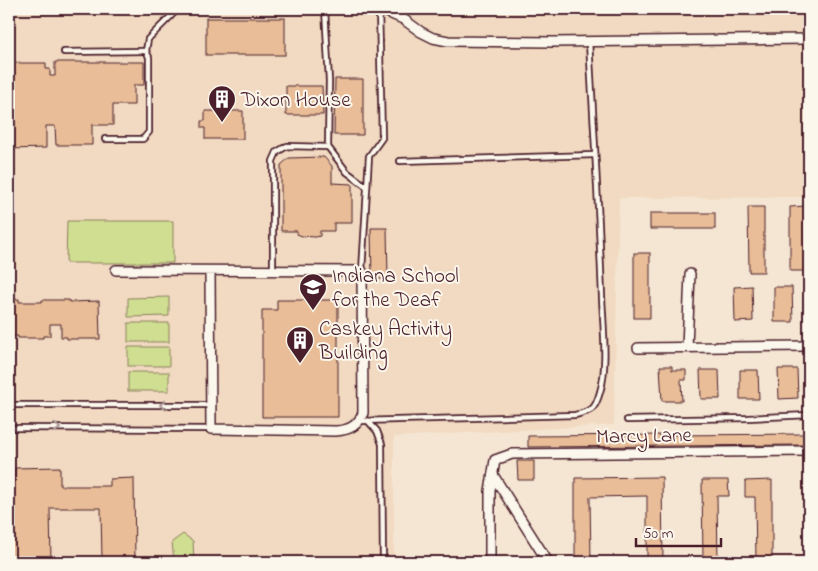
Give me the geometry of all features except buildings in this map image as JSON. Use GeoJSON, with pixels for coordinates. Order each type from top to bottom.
{"type":"FeatureCollection","features":[{"type":"Feature","properties":{"kind":"street"},"geometry":{"type":"LineString","coordinates":[[380,9],[403,19],[433,38],[448,41],[809,39]]}},
{"type":"Feature","properties":{"kind":"street"},"geometry":{"type":"LineString","coordinates":[[116,270],[362,271],[364,421],[347,430],[336,432],[211,429],[210,271]]}},
{"type":"Feature","properties":{"kind":"street"},"geometry":{"type":"LineString","coordinates":[[688,347],[690,274]]}},
{"type":"Feature","properties":{"kind":"street"},"geometry":{"type":"LineString","coordinates":[[638,348],[809,346]]}},
{"type":"Feature","properties":{"kind":"street","name":"Marcy Lane"},"geometry":{"type":"LineString","coordinates":[[490,562],[490,491],[496,460],[512,454],[809,450]]}},
{"type":"Feature","properties":{"kind":"street"},"geometry":{"type":"LineString","coordinates":[[493,475],[548,562]]}},
{"type":"Feature","properties":{"kind":"lane"},"geometry":{"type":"LineString","coordinates":[[105,139],[143,139],[149,132],[149,57],[146,51],[148,39],[178,9]]}},
{"type":"Feature","properties":{"kind":"lane"},"geometry":{"type":"LineString","coordinates":[[325,9],[329,81],[328,147],[347,172],[367,187]]}},
{"type":"Feature","properties":{"kind":"lane"},"geometry":{"type":"LineString","coordinates":[[362,271],[368,156],[382,138],[380,9]]}},
{"type":"Feature","properties":{"kind":"lane"},"geometry":{"type":"LineString","coordinates":[[364,421],[575,415],[590,412],[595,405],[601,390],[604,357],[589,41]]}},
{"type":"Feature","properties":{"kind":"lane"},"geometry":{"type":"LineString","coordinates":[[64,52],[146,51]]}},
{"type":"Feature","properties":{"kind":"lane"},"geometry":{"type":"LineString","coordinates":[[273,271],[273,161],[277,152],[287,146],[328,147]]}},
{"type":"Feature","properties":{"kind":"lane"},"geometry":{"type":"LineString","coordinates":[[400,161],[595,155]]}},
{"type":"Feature","properties":{"kind":"lane"},"geometry":{"type":"LineString","coordinates":[[9,405],[211,405]]}},
{"type":"Feature","properties":{"kind":"lane"},"geometry":{"type":"LineString","coordinates":[[627,420],[809,415]]}},
{"type":"Feature","properties":{"kind":"lane"},"geometry":{"type":"LineString","coordinates":[[364,421],[377,432],[382,444],[383,562]]}},
{"type":"Feature","properties":{"kind":"lane"},"geometry":{"type":"LineString","coordinates":[[9,428],[211,429]]}},
{"type":"Feature","properties":{"kind":"shaded area","name":"Indiana School for the Deaf"},"geometry":{"type":"Polygon","coordinates":[[[9,9],[809,9],[809,197],[619,198],[614,425],[394,437],[394,562],[9,562],[9,9]]]}},
{"type":"Feature","properties":{"kind":"green space"},"geometry":{"type":"Polygon","coordinates":[[[67,221],[173,221],[173,263],[66,263],[67,221]]]}},
{"type":"Feature","properties":{"kind":"green space"},"geometry":{"type":"Polygon","coordinates":[[[169,297],[169,316],[128,317],[128,298],[169,297]]]}},
{"type":"Feature","properties":{"kind":"green space"},"geometry":{"type":"Polygon","coordinates":[[[128,323],[169,323],[169,342],[128,342],[128,323]]]}},
{"type":"Feature","properties":{"kind":"green space"},"geometry":{"type":"Polygon","coordinates":[[[128,347],[169,347],[169,366],[128,366],[128,347]]]}},
{"type":"Feature","properties":{"kind":"green space"},"geometry":{"type":"Polygon","coordinates":[[[128,372],[169,372],[169,391],[128,391],[128,372]]]}},
{"type":"Feature","properties":{"kind":"green space"},"geometry":{"type":"Polygon","coordinates":[[[183,534],[193,541],[194,562],[174,562],[172,542],[183,534]]]}},
{"type":"Feature","properties":{"kind":"place","name":"Dixon House"},"geometry":{"type":"Point","coordinates":[222,123]}},
{"type":"Feature","properties":{"kind":"place","name":"Indiana School for the Deaf"},"geometry":{"type":"Point","coordinates":[313,311]}},
{"type":"Feature","properties":{"kind":"place","name":"Caskey Activity Building"},"geometry":{"type":"Point","coordinates":[300,364]}}]}
